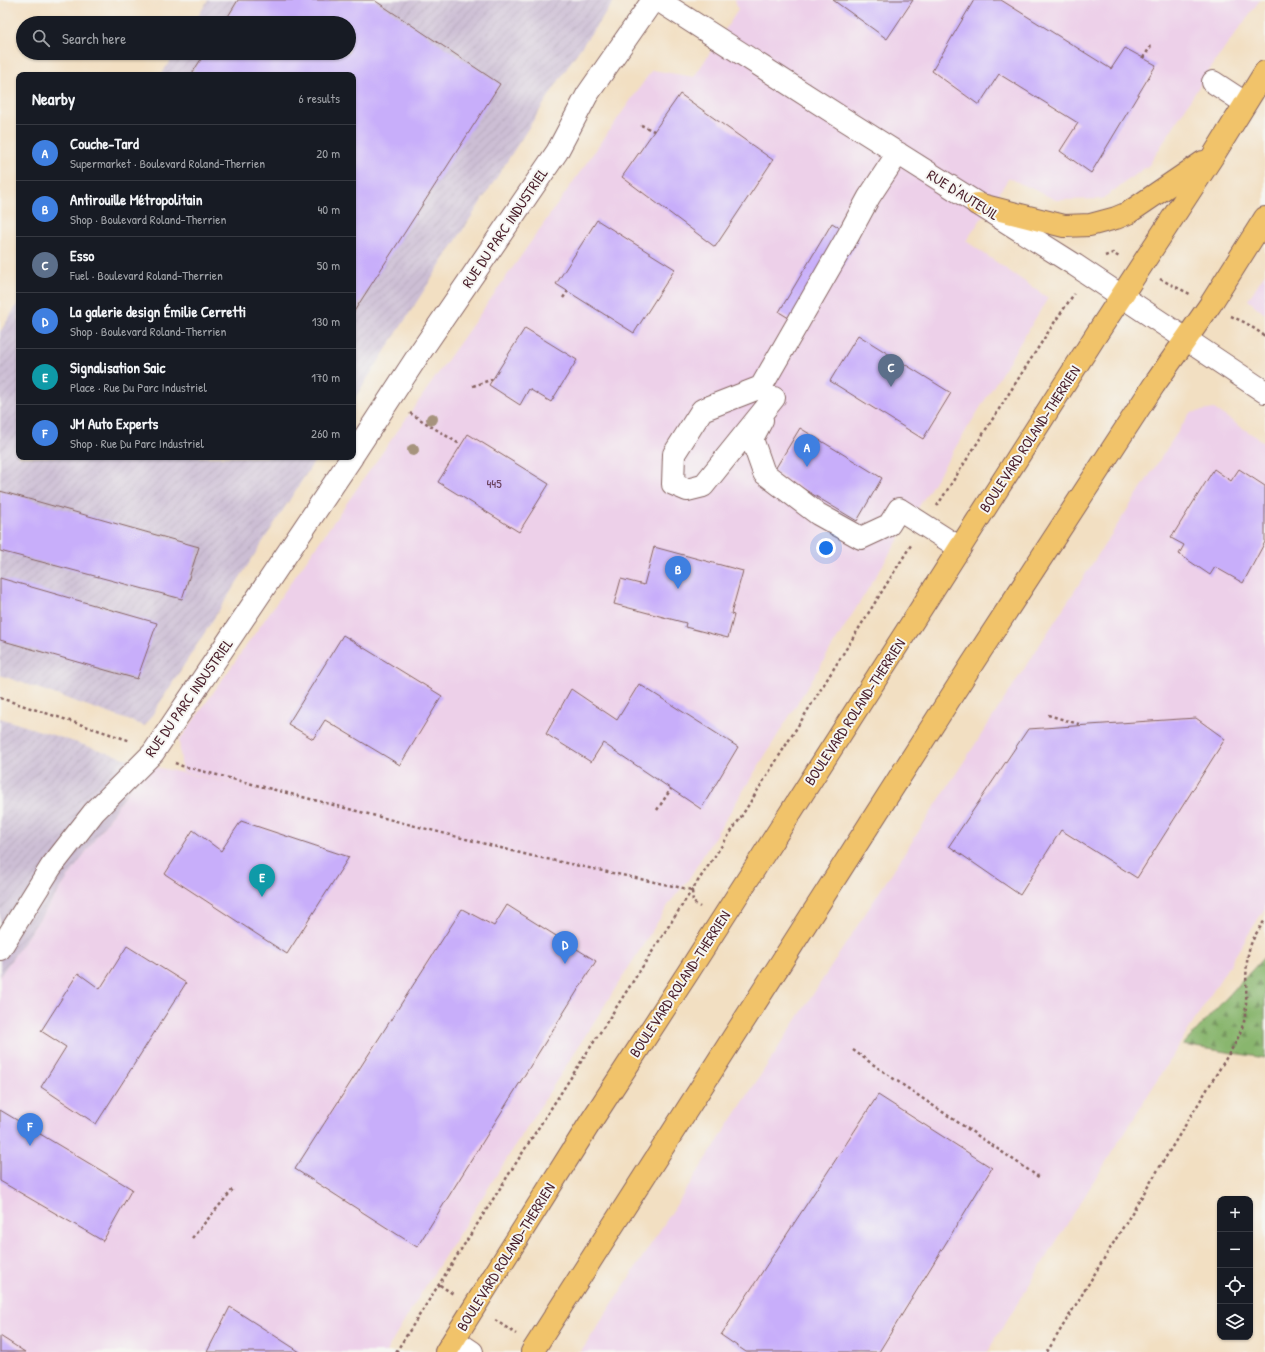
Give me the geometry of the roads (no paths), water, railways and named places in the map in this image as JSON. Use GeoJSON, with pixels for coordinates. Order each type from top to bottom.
{"type":"FeatureCollection","features":[{"type":"Feature","properties":{"kind":"main road","name":"BOULEVARD ROLAND-THERRIEN"},"geometry":{"type":"LineString","coordinates":[[450,1346],[588,1126],[694,964],[1213,156],[1265,72]]}},
{"type":"Feature","properties":{"kind":"main road"},"geometry":{"type":"LineString","coordinates":[[977,204],[1064,226],[1090,225],[1128,213],[1213,156]]}},
{"type":"Feature","properties":{"kind":"main road"},"geometry":{"type":"LineString","coordinates":[[532,1352],[886,801],[972,664],[1154,385],[1210,305],[1265,218]]}},
{"type":"Feature","properties":{"kind":"street","name":"RUE DU PARC INDUSTRIEL"},"geometry":{"type":"LineString","coordinates":[[356,450],[419,354],[557,152],[587,95],[654,0]]}},
{"type":"Feature","properties":{"kind":"street","name":"RUE D'AUTEUIL"},"geometry":{"type":"LineString","coordinates":[[658,0],[1122,296],[1265,392]]}},
{"type":"Feature","properties":{"kind":"street"},"geometry":{"type":"LineString","coordinates":[[1213,82],[1245,103]]}},
{"type":"Feature","properties":{"kind":"street"},"geometry":{"type":"LineString","coordinates":[[898,154],[869,197],[850,234],[761,387],[702,410],[674,454],[673,484],[687,490],[703,486],[774,398],[752,439],[764,473],[818,514],[861,538],[889,525],[899,509],[960,548]]}},
{"type":"Feature","properties":{"kind":"street","name":"RUE DU PARC INDUSTRIEL"},"geometry":{"type":"LineString","coordinates":[[0,949],[51,867],[94,812],[153,753],[349,460]]}},
{"type":"Feature","properties":{"kind":"street"},"geometry":{"type":"LineString","coordinates":[[450,1346],[472,1352]]}},
{"type":"Feature","properties":{"kind":"place","name":"Esso"},"geometry":{"type":"Point","coordinates":[891,387]}},
{"type":"Feature","properties":{"kind":"place","name":"Couche-Tard"},"geometry":{"type":"Point","coordinates":[807,467]}},
{"type":"Feature","properties":{"kind":"place","name":"Antirouille Métropolitain"},"geometry":{"type":"Point","coordinates":[678,589]}},
{"type":"Feature","properties":{"kind":"place","name":"Signalisation Saic"},"geometry":{"type":"Point","coordinates":[262,897]}},
{"type":"Feature","properties":{"kind":"place","name":"La galerie design Émilie Cerretti"},"geometry":{"type":"Point","coordinates":[565,964]}},
{"type":"Feature","properties":{"kind":"place","name":"JM Auto Experts"},"geometry":{"type":"Point","coordinates":[30,1146]}}]}
